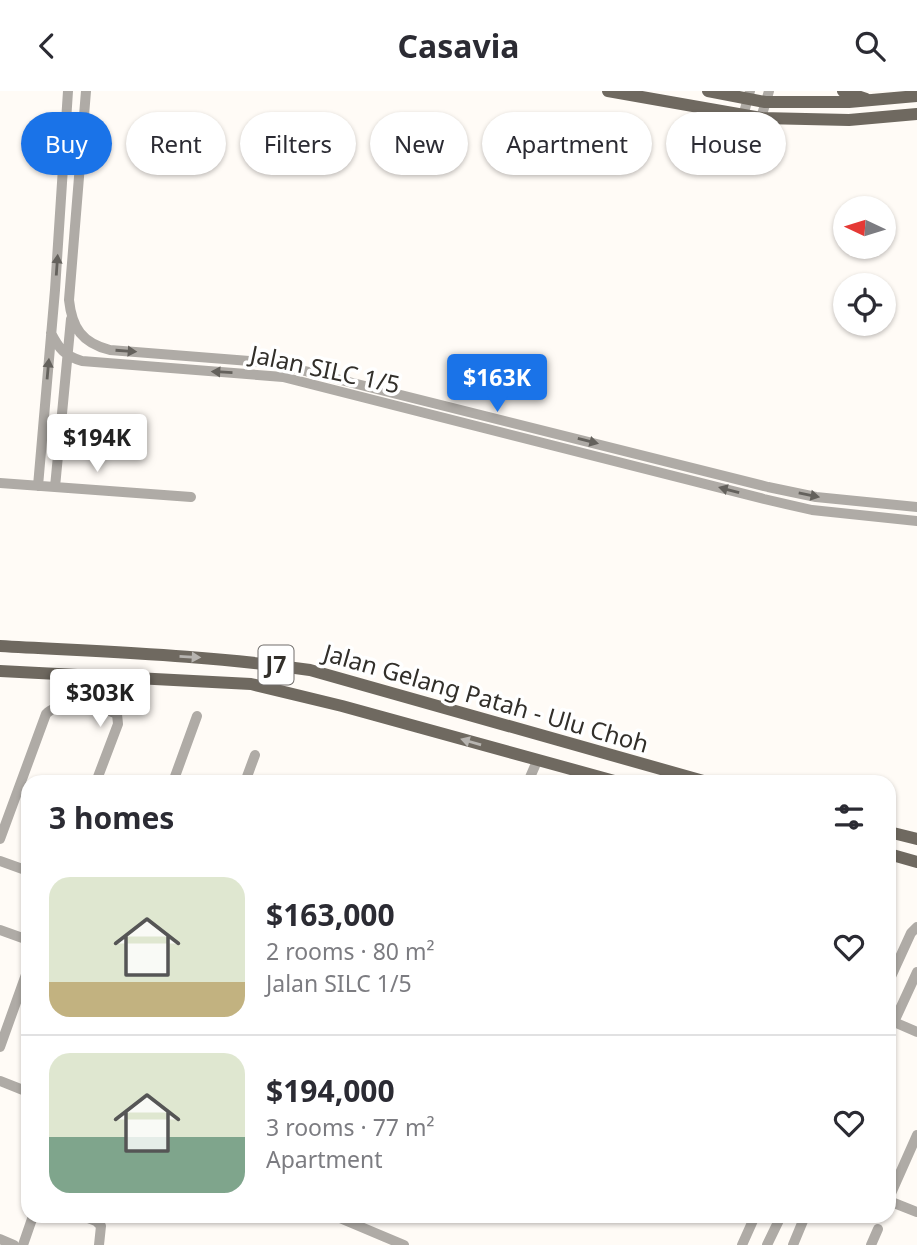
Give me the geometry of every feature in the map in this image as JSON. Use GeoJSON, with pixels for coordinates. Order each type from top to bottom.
{"type":"FeatureCollection","features":[{"type":"Feature","properties":{"kind":"main road"},"geometry":{"type":"LineString","coordinates":[[608,91],[721,112]]}},
{"type":"Feature","properties":{"kind":"main road"},"geometry":{"type":"LineString","coordinates":[[708,91],[767,97],[871,100],[917,96]]}},
{"type":"Feature","properties":{"kind":"main road"},"geometry":{"type":"LineString","coordinates":[[843,91],[871,100]]}},
{"type":"Feature","properties":{"kind":"main road"},"geometry":{"type":"LineString","coordinates":[[786,119],[849,120],[917,114]]}},
{"type":"Feature","properties":{"kind":"main road","name":"Jalan Gelang Patah - Ulu Choh"},"geometry":{"type":"LineString","coordinates":[[0,646],[252,661],[310,670],[682,775]]}},
{"type":"Feature","properties":{"kind":"main road","name":"Jalan Gelang Patah - Ulu Choh"},"geometry":{"type":"LineString","coordinates":[[0,671],[251,684],[342,706],[591,775]]}},
{"type":"Feature","properties":{"kind":"main road"},"geometry":{"type":"LineString","coordinates":[[896,834],[917,839]]}},
{"type":"Feature","properties":{"kind":"main road"},"geometry":{"type":"LineString","coordinates":[[896,856],[917,862]]}},
{"type":"Feature","properties":{"kind":"street"},"geometry":{"type":"LineString","coordinates":[[38,486],[68,91]]}},
{"type":"Feature","properties":{"kind":"street"},"geometry":{"type":"LineString","coordinates":[[55,487],[71,319],[69,300],[86,91]]}},
{"type":"Feature","properties":{"kind":"street"},"geometry":{"type":"LineString","coordinates":[[744,112],[749,95]]}},
{"type":"Feature","properties":{"kind":"street","name":"Jalan SILC 1/5"},"geometry":{"type":"LineString","coordinates":[[71,319],[81,335],[93,344],[110,350],[289,366],[768,487],[816,497],[917,507]]}},
{"type":"Feature","properties":{"kind":"street"},"geometry":{"type":"LineString","coordinates":[[51,333],[59,348],[68,357]]}},
{"type":"Feature","properties":{"kind":"street","name":"Jalan SILC 1/5"},"geometry":{"type":"LineString","coordinates":[[68,357],[106,365],[283,377],[811,510],[917,521]]}},
{"type":"Feature","properties":{"kind":"street"},"geometry":{"type":"LineString","coordinates":[[43,431],[61,433]]}},
{"type":"Feature","properties":{"kind":"street"},"geometry":{"type":"LineString","coordinates":[[0,483],[191,497]]}},
{"type":"Feature","properties":{"kind":"street"},"geometry":{"type":"LineString","coordinates":[[24,775],[46,714],[51,707],[72,706],[107,710],[117,714],[118,724],[99,775]]}},
{"type":"Feature","properties":{"kind":"street"},"geometry":{"type":"LineString","coordinates":[[176,775],[197,716]]}},
{"type":"Feature","properties":{"kind":"street"},"geometry":{"type":"LineString","coordinates":[[248,775],[255,755]]}},
{"type":"Feature","properties":{"kind":"street"},"geometry":{"type":"LineString","coordinates":[[531,775],[537,761]]}},
{"type":"Feature","properties":{"kind":"street"},"geometry":{"type":"LineString","coordinates":[[0,839],[21,782]]}},
{"type":"Feature","properties":{"kind":"street"},"geometry":{"type":"LineString","coordinates":[[0,861],[21,868]]}},
{"type":"Feature","properties":{"kind":"street"},"geometry":{"type":"LineString","coordinates":[[896,966],[911,933],[917,927]]}},
{"type":"Feature","properties":{"kind":"street"},"geometry":{"type":"LineString","coordinates":[[0,930],[21,938]]}},
{"type":"Feature","properties":{"kind":"street"},"geometry":{"type":"LineString","coordinates":[[896,1018],[917,972]]}},
{"type":"Feature","properties":{"kind":"street"},"geometry":{"type":"LineString","coordinates":[[0,1047],[21,988]]}},
{"type":"Feature","properties":{"kind":"street"},"geometry":{"type":"LineString","coordinates":[[896,1023],[917,1032]]}},
{"type":"Feature","properties":{"kind":"street"},"geometry":{"type":"LineString","coordinates":[[0,1081],[21,1090]]}},
{"type":"Feature","properties":{"kind":"street"},"geometry":{"type":"LineString","coordinates":[[896,1184],[917,1135]]}},
{"type":"Feature","properties":{"kind":"street"},"geometry":{"type":"LineString","coordinates":[[896,1203],[917,1212]]}},
{"type":"Feature","properties":{"kind":"street"},"geometry":{"type":"LineString","coordinates":[[23,1245],[31,1223]]}},
{"type":"Feature","properties":{"kind":"street"},"geometry":{"type":"LineString","coordinates":[[98,1223],[102,1226],[99,1245]]}},
{"type":"Feature","properties":{"kind":"street"},"geometry":{"type":"LineString","coordinates":[[358,1223],[404,1245]]}},
{"type":"Feature","properties":{"kind":"street"},"geometry":{"type":"LineString","coordinates":[[742,1245],[752,1223]]}},
{"type":"Feature","properties":{"kind":"street"},"geometry":{"type":"LineString","coordinates":[[767,1245],[778,1223]]}},
{"type":"Feature","properties":{"kind":"street"},"geometry":{"type":"LineString","coordinates":[[793,1245],[802,1223]]}},
{"type":"Feature","properties":{"kind":"street"},"geometry":{"type":"LineString","coordinates":[[871,1245],[878,1229]]}},
{"type":"Feature","properties":{"kind":"street"},"geometry":{"type":"LineString","coordinates":[[0,1239],[14,1245]]}}]}
